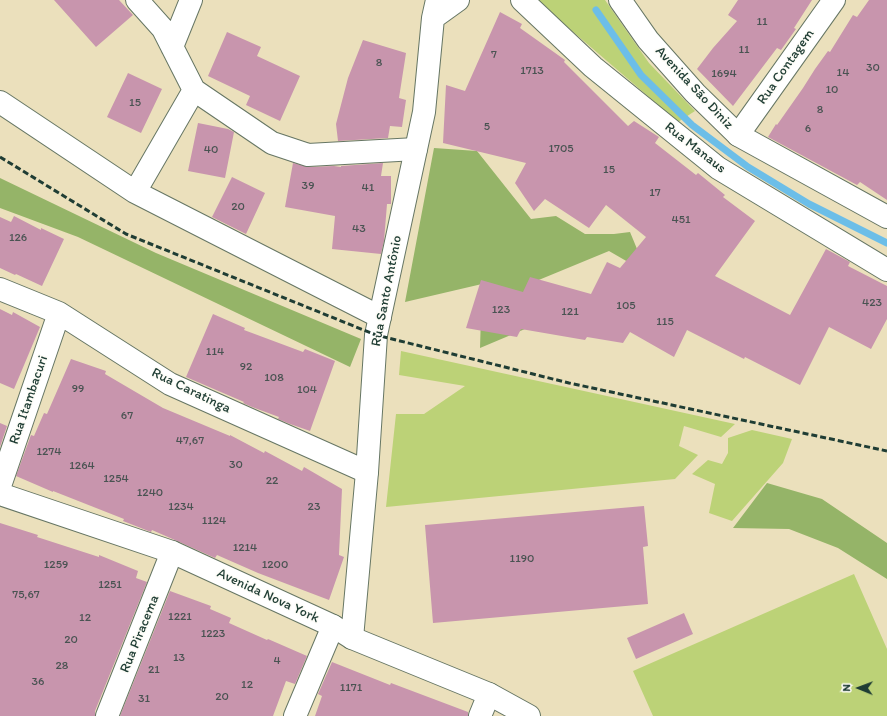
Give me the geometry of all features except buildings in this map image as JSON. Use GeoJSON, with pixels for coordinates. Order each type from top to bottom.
{"type":"FeatureCollection","features":[{"type":"Feature","properties":{"kind":"street"},"geometry":{"type":"LineString","coordinates":[[137,0],[163,29],[194,90],[272,143],[308,155],[416,149]]}},
{"type":"Feature","properties":{"kind":"street"},"geometry":{"type":"LineString","coordinates":[[172,47],[191,0]]}},
{"type":"Feature","properties":{"kind":"street","name":"Rua Santo Antônio"},"geometry":{"type":"LineString","coordinates":[[352,638],[367,472],[376,335],[424,112],[435,9],[458,0]]}},
{"type":"Feature","properties":{"kind":"street","name":"Rua Manaus"},"geometry":{"type":"LineString","coordinates":[[522,0],[593,67],[718,168],[887,270]]}},
{"type":"Feature","properties":{"kind":"street","name":"Avenida São Diniz"},"geometry":{"type":"LineString","coordinates":[[620,0],[648,40],[695,94],[738,135],[887,217]]}},
{"type":"Feature","properties":{"kind":"street","name":"Rua Contagem"},"geometry":{"type":"LineString","coordinates":[[738,135],[834,0]]}},
{"type":"Feature","properties":{"kind":"street"},"geometry":{"type":"LineString","coordinates":[[135,192],[194,90]]}},
{"type":"Feature","properties":{"kind":"street"},"geometry":{"type":"LineString","coordinates":[[0,102],[135,192],[380,317]]}},
{"type":"Feature","properties":{"kind":"street","name":"Rua Caratinga"},"geometry":{"type":"LineString","coordinates":[[0,288],[59,313],[170,384],[367,472]]}},
{"type":"Feature","properties":{"kind":"street","name":"Rua Itambacuri"},"geometry":{"type":"LineString","coordinates":[[0,486],[59,313]]}},
{"type":"Feature","properties":{"kind":"street","name":"Avenida Nova York"},"geometry":{"type":"LineString","coordinates":[[0,494],[172,552],[333,626],[352,638],[488,694],[529,716]]}},
{"type":"Feature","properties":{"kind":"street","name":"Rua Piracema"},"geometry":{"type":"LineString","coordinates":[[107,716],[172,552]]}},
{"type":"Feature","properties":{"kind":"street"},"geometry":{"type":"LineString","coordinates":[[295,716],[333,626]]}},
{"type":"Feature","properties":{"kind":"street"},"geometry":{"type":"LineString","coordinates":[[480,716],[488,694]]}},
{"type":"Feature","properties":{"kind":"green space"},"geometry":{"type":"Polygon","coordinates":[[[536,0],[605,0],[649,63],[695,111],[678,122],[536,0]]]}},
{"type":"Feature","properties":{"kind":"green space"},"geometry":{"type":"Polygon","coordinates":[[[434,148],[477,151],[531,219],[556,216],[585,234],[614,234],[630,232],[647,273],[609,251],[529,284],[525,329],[480,348],[482,284],[405,302],[434,148]]]}},
{"type":"Feature","properties":{"kind":"green space"},"geometry":{"type":"Polygon","coordinates":[[[0,178],[156,253],[361,339],[350,367],[78,237],[0,208],[0,178]]]}},
{"type":"Feature","properties":{"kind":"green space"},"geometry":{"type":"Polygon","coordinates":[[[401,351],[735,424],[721,437],[684,426],[679,446],[698,455],[675,479],[386,507],[396,414],[424,414],[465,386],[399,375],[401,351]]]}},
{"type":"Feature","properties":{"kind":"green space"},"geometry":{"type":"Polygon","coordinates":[[[752,430],[792,439],[783,463],[732,521],[709,513],[715,484],[692,474],[708,460],[722,464],[728,453],[728,438],[752,430]]]}},
{"type":"Feature","properties":{"kind":"green space"},"geometry":{"type":"Polygon","coordinates":[[[767,483],[822,499],[887,543],[887,579],[838,548],[789,529],[733,528],[767,483]]]}},
{"type":"Feature","properties":{"kind":"green space"},"geometry":{"type":"Polygon","coordinates":[[[854,574],[887,649],[887,716],[653,716],[633,671],[854,574]]]}},
{"type":"Feature","properties":{"kind":"waterway"},"geometry":{"type":"LineString","coordinates":[[596,10],[641,75],[692,125],[748,167],[809,204],[887,243]]}},
{"type":"Feature","properties":{"kind":"railway"},"geometry":{"type":"LineString","coordinates":[[0,157],[126,234],[376,335],[569,383],[887,451]]}}]}
